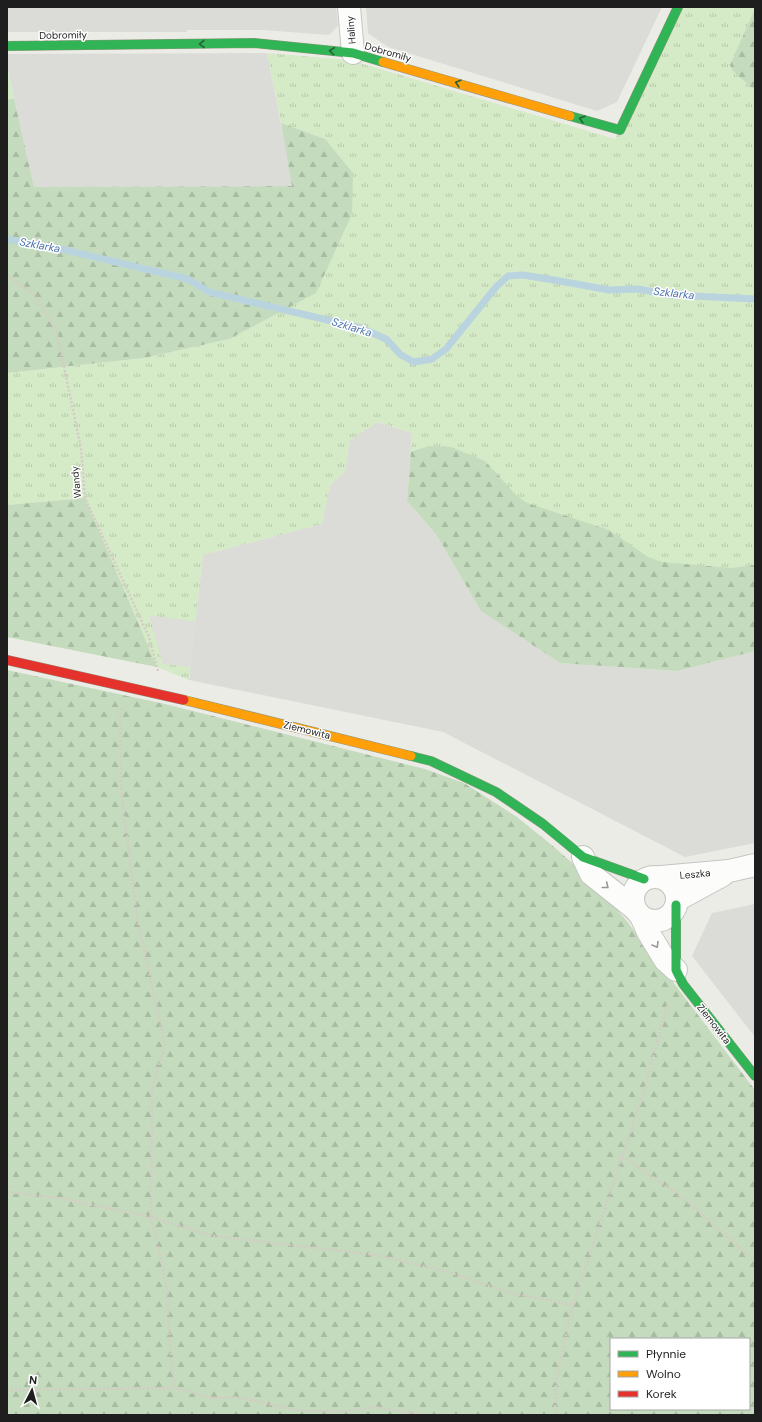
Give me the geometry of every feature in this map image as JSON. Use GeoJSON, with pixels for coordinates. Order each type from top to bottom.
{"type":"FeatureCollection","features":[{"type":"Feature","properties":{"kind":"street","name":"Haliny"},"geometry":{"type":"LineString","coordinates":[[349,7],[353,53]]}},
{"type":"Feature","properties":{"kind":"street","name":"Dobromiły"},"geometry":{"type":"LineString","coordinates":[[7,46],[254,43],[353,53],[620,130],[678,7]]}},
{"type":"Feature","properties":{"kind":"street","name":"Ziemowita"},"geometry":{"type":"LineString","coordinates":[[7,660],[164,695],[430,761],[496,792],[543,824],[583,857],[592,874],[638,913],[664,960],[676,970],[683,984],[755,1076]]}},
{"type":"Feature","properties":{"kind":"street","name":"Ziemowita"},"geometry":{"type":"LineString","coordinates":[[583,857],[653,878]]}},
{"type":"Feature","properties":{"kind":"street","name":"Leszka"},"geometry":{"type":"LineString","coordinates":[[653,878],[729,871],[755,865]]}},
{"type":"Feature","properties":{"kind":"street","name":"Leszka"},"geometry":{"type":"LineString","coordinates":[[676,902],[729,871]]}},
{"type":"Feature","properties":{"kind":"street"},"geometry":{"type":"LineString","coordinates":[[653,878],[668,880],[676,892],[676,902],[669,915],[664,919],[652,921],[638,913],[632,898],[633,892],[640,883],[653,878]]}},
{"type":"Feature","properties":{"kind":"street","name":"Ziemowita"},"geometry":{"type":"LineString","coordinates":[[676,902],[676,970]]}},
{"type":"Feature","properties":{"kind":"path","name":"Wandy"},"geometry":{"type":"LineString","coordinates":[[7,275],[33,294],[56,329],[81,448],[85,498],[149,637],[164,695]]}},
{"type":"Feature","properties":{"kind":"path"},"geometry":{"type":"LineString","coordinates":[[125,686],[120,717],[121,790],[138,923],[165,1045],[152,1088],[151,1217],[167,1287],[171,1363],[175,1388]]}},
{"type":"Feature","properties":{"kind":"path"},"geometry":{"type":"LineString","coordinates":[[554,1415],[556,1379],[573,1305],[643,1094],[664,1021],[676,970]]}},
{"type":"Feature","properties":{"kind":"path"},"geometry":{"type":"LineString","coordinates":[[622,1156],[683,1198],[755,1261]]}},
{"type":"Feature","properties":{"kind":"path"},"geometry":{"type":"LineString","coordinates":[[7,1192],[59,1198],[151,1217],[214,1236],[376,1255],[445,1271],[510,1293],[573,1305]]}},
{"type":"Feature","properties":{"kind":"path"},"geometry":{"type":"LineString","coordinates":[[7,1390],[175,1388],[212,1398],[237,1397],[296,1410],[340,1412],[375,1407],[426,1415]]}},
{"type":"Feature","properties":{"kind":"shaded area"},"geometry":{"type":"Polygon","coordinates":[[[7,7],[336,7],[338,26],[329,35],[263,30],[187,30],[187,32],[7,32],[7,7]]]}},
{"type":"Feature","properties":{"kind":"shaded area"},"geometry":{"type":"Polygon","coordinates":[[[366,7],[662,7],[617,102],[597,111],[388,47],[368,33],[366,7]]]}},
{"type":"Feature","properties":{"kind":"shaded area"},"geometry":{"type":"Polygon","coordinates":[[[267,53],[293,186],[34,187],[7,66],[7,54],[267,53]]]}},
{"type":"Feature","properties":{"kind":"shaded area"},"geometry":{"type":"Polygon","coordinates":[[[377,422],[412,433],[407,501],[436,534],[481,611],[560,663],[677,671],[755,651],[755,843],[685,857],[443,732],[189,680],[203,555],[322,524],[330,485],[345,472],[350,440],[377,422]]]}},
{"type":"Feature","properties":{"kind":"shaded area"},"geometry":{"type":"Polygon","coordinates":[[[149,615],[196,622],[191,667],[163,664],[149,615]]]}},
{"type":"Feature","properties":{"kind":"shaded area"},"geometry":{"type":"Polygon","coordinates":[[[755,904],[755,1037],[692,956],[712,913],[755,904]]]}},
{"type":"Feature","properties":{"kind":"green space"},"geometry":{"type":"Polygon","coordinates":[[[679,7],[755,7],[755,651],[677,671],[560,663],[481,611],[436,534],[407,501],[412,433],[378,422],[350,440],[345,472],[330,485],[322,524],[203,555],[189,680],[157,667],[85,498],[7,505],[7,373],[144,358],[229,339],[325,139],[281,123],[267,53],[350,60],[615,139],[679,7]]]}},
{"type":"Feature","properties":{"kind":"green space"},"geometry":{"type":"Polygon","coordinates":[[[755,9],[755,89],[732,70],[730,65],[755,9]]]}},
{"type":"Feature","properties":{"kind":"green space"},"geometry":{"type":"Polygon","coordinates":[[[7,66],[14,98],[7,100],[7,66]]]}},
{"type":"Feature","properties":{"kind":"green space"},"geometry":{"type":"Polygon","coordinates":[[[14,98],[34,187],[292,186],[281,123],[325,139],[353,173],[352,214],[316,293],[229,339],[144,358],[7,373],[7,100],[14,98]]]}},
{"type":"Feature","properties":{"kind":"green space"},"geometry":{"type":"Polygon","coordinates":[[[429,446],[451,447],[485,461],[517,496],[527,503],[609,530],[648,557],[662,562],[731,568],[755,565],[755,651],[677,671],[560,663],[481,611],[436,534],[407,501],[411,452],[429,446]]]}},
{"type":"Feature","properties":{"kind":"green space"},"geometry":{"type":"Polygon","coordinates":[[[85,498],[157,667],[7,637],[7,505],[85,498]]]}},
{"type":"Feature","properties":{"kind":"green space"},"geometry":{"type":"Polygon","coordinates":[[[7,670],[165,704],[425,769],[464,783],[517,817],[588,877],[626,920],[755,1090],[755,1415],[7,1415],[7,670]]]}},
{"type":"Feature","properties":{"kind":"waterway","name":"Szklarka"},"geometry":{"type":"LineString","coordinates":[[7,239],[65,250],[188,279],[209,292],[361,328],[386,339],[401,355],[414,362],[432,359],[446,349],[496,287],[508,276],[523,275],[609,290],[638,289],[671,295],[755,299]]}},
{"type":"Feature","properties":{"kind":"traffic: fast"},"geometry":{"type":"LineString","coordinates":[[570,116],[620,130],[678,7]]}},
{"type":"Feature","properties":{"kind":"traffic: fast"},"geometry":{"type":"LineString","coordinates":[[7,46],[254,43],[353,53],[383,62]]}},
{"type":"Feature","properties":{"kind":"traffic: fast"},"geometry":{"type":"LineString","coordinates":[[411,756],[431,761],[496,792],[543,824],[583,857],[644,879]]}},
{"type":"Feature","properties":{"kind":"traffic: fast"},"geometry":{"type":"LineString","coordinates":[[676,905],[676,970],[683,984],[755,1076]]}},
{"type":"Feature","properties":{"kind":"traffic: slow"},"geometry":{"type":"LineString","coordinates":[[383,62],[570,116]]}},
{"type":"Feature","properties":{"kind":"traffic: slow"},"geometry":{"type":"LineString","coordinates":[[184,700],[411,756]]}},
{"type":"Feature","properties":{"kind":"traffic: jam"},"geometry":{"type":"LineString","coordinates":[[7,660],[184,700]]}}]}
